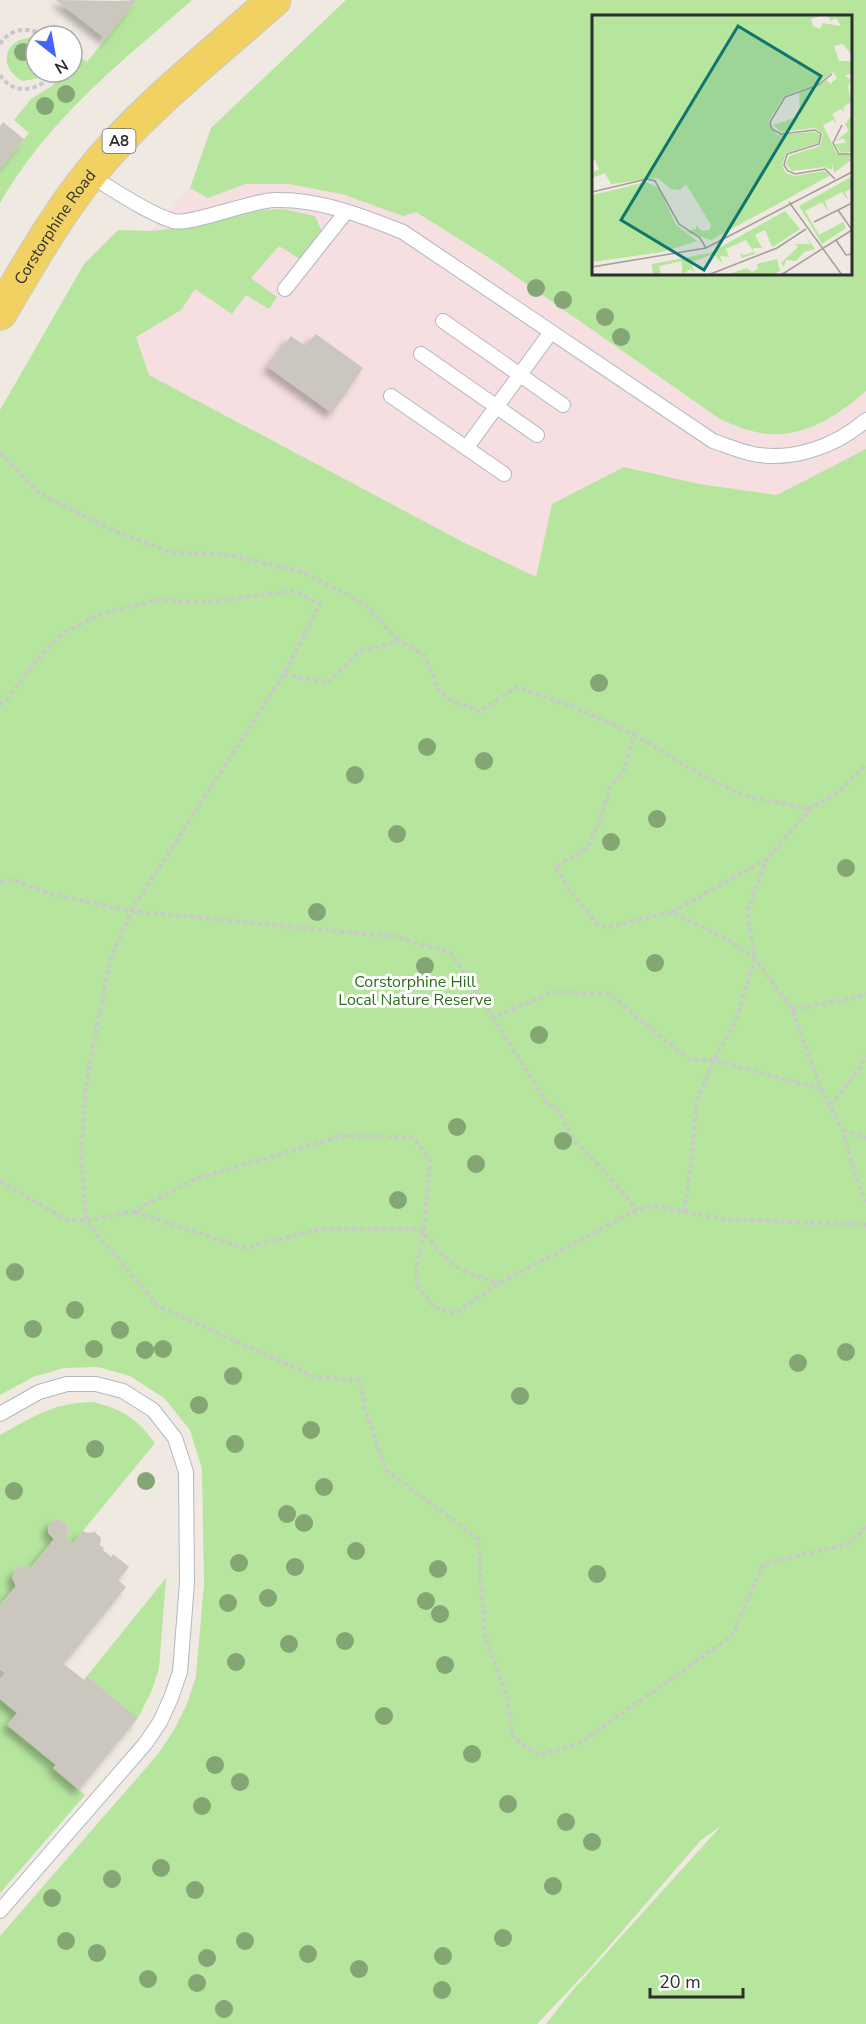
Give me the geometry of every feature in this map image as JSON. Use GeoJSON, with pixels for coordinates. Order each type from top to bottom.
{"type":"FeatureCollection","features":[{"type":"Feature","properties":{"kind":"main road","name":"Corstorphine Road"},"geometry":{"type":"LineString","coordinates":[[0,313],[56,221],[89,175],[121,138],[162,98],[274,0]]}},
{"type":"Feature","properties":{"kind":"lane"},"geometry":{"type":"LineString","coordinates":[[89,175],[154,213],[176,222],[275,200],[319,204],[403,232],[713,441],[750,453],[783,456],[808,452],[836,440],[866,420]]}},
{"type":"Feature","properties":{"kind":"lane"},"geometry":{"type":"LineString","coordinates":[[285,289],[346,212]]}},
{"type":"Feature","properties":{"kind":"lane"},"geometry":{"type":"LineString","coordinates":[[443,321],[563,405]]}},
{"type":"Feature","properties":{"kind":"lane"},"geometry":{"type":"LineString","coordinates":[[467,447],[551,332]]}},
{"type":"Feature","properties":{"kind":"lane"},"geometry":{"type":"LineString","coordinates":[[421,354],[537,435]]}},
{"type":"Feature","properties":{"kind":"lane"},"geometry":{"type":"LineString","coordinates":[[391,396],[504,474]]}},
{"type":"Feature","properties":{"kind":"lane"},"geometry":{"type":"LineString","coordinates":[[0,1414],[39,1392],[67,1384],[96,1384],[123,1391],[153,1410],[175,1438],[186,1472],[187,1583],[180,1672],[160,1722],[145,1744],[0,1911]]}},
{"type":"Feature","properties":{"kind":"path"},"geometry":{"type":"LineString","coordinates":[[1,40],[18,30],[24,29]]}},
{"type":"Feature","properties":{"kind":"path"},"geometry":{"type":"LineString","coordinates":[[0,75],[9,84],[25,89],[42,84]]}},
{"type":"Feature","properties":{"kind":"path"},"geometry":{"type":"LineString","coordinates":[[0,452],[39,493],[108,528],[169,552],[228,555],[300,571],[365,604],[399,641],[424,655],[439,692],[453,701],[480,711],[517,687],[574,707],[634,734],[684,765],[741,795],[810,809]]}},
{"type":"Feature","properties":{"kind":"path"},"geometry":{"type":"LineString","coordinates":[[0,705],[46,649],[67,631],[102,615],[157,600],[204,602],[293,591],[320,604],[284,674],[131,911],[110,960],[86,1083],[81,1155],[86,1221],[158,1306],[315,1377],[360,1380],[365,1410],[386,1470],[478,1539],[485,1637],[507,1696],[513,1737],[539,1755],[580,1743],[732,1636],[763,1564],[848,1544],[866,1527]]}},
{"type":"Feature","properties":{"kind":"path"},"geometry":{"type":"LineString","coordinates":[[284,674],[328,683],[360,651],[399,641]]}},
{"type":"Feature","properties":{"kind":"path"},"geometry":{"type":"LineString","coordinates":[[634,734],[625,770],[611,785],[600,821],[587,848],[555,867],[574,896],[600,926],[609,927],[672,912],[767,859]]}},
{"type":"Feature","properties":{"kind":"path"},"geometry":{"type":"LineString","coordinates":[[684,1212],[692,1156],[696,1102],[714,1060],[735,1022],[755,959],[747,912],[767,859],[810,809],[841,790],[866,765]]}},
{"type":"Feature","properties":{"kind":"path"},"geometry":{"type":"LineString","coordinates":[[0,882],[12,880],[51,894],[131,911],[396,937],[451,953],[546,1102],[558,1110],[574,1141],[605,1172],[637,1210]]}},
{"type":"Feature","properties":{"kind":"path"},"geometry":{"type":"LineString","coordinates":[[672,912],[730,941],[755,959],[792,1009],[821,1089],[842,1129],[858,1184],[866,1202]]}},
{"type":"Feature","properties":{"kind":"path"},"geometry":{"type":"LineString","coordinates":[[493,1017],[554,992],[609,994],[688,1059],[714,1060],[821,1089]]}},
{"type":"Feature","properties":{"kind":"path"},"geometry":{"type":"LineString","coordinates":[[792,1009],[838,1001],[866,993]]}},
{"type":"Feature","properties":{"kind":"path"},"geometry":{"type":"LineString","coordinates":[[830,1105],[859,1071],[866,1056]]}},
{"type":"Feature","properties":{"kind":"path"},"geometry":{"type":"LineString","coordinates":[[842,1129],[866,1138]]}},
{"type":"Feature","properties":{"kind":"path"},"geometry":{"type":"LineString","coordinates":[[0,1181],[65,1219],[86,1221],[135,1211],[195,1179],[342,1136],[413,1137],[430,1160],[424,1231],[416,1271],[419,1289],[435,1308],[455,1314],[501,1283],[637,1210],[655,1206],[723,1219],[866,1225]]}},
{"type":"Feature","properties":{"kind":"path"},"geometry":{"type":"LineString","coordinates":[[135,1211],[244,1248],[321,1228],[416,1229],[424,1231],[443,1255],[471,1276],[501,1283]]}},
{"type":"Feature","properties":{"kind":"shaded area"},"geometry":{"type":"Polygon","coordinates":[[[346,0],[866,0],[866,741],[463,542],[149,375],[84,264],[118,230],[151,231],[190,188],[211,128],[346,0]]]}},
{"type":"Feature","properties":{"kind":"green space"},"geometry":{"type":"Polygon","coordinates":[[[136,0],[192,0],[112,70],[63,118],[20,172],[0,203],[0,169],[29,133],[14,120],[31,99],[54,84],[84,84],[84,60],[87,62],[136,0]]]}},
{"type":"Feature","properties":{"kind":"green space"},"geometry":{"type":"Polygon","coordinates":[[[346,0],[866,0],[866,391],[834,416],[809,428],[783,434],[750,431],[720,419],[491,259],[416,212],[403,216],[342,194],[289,184],[245,184],[208,198],[190,188],[211,128],[346,0]]]}},
{"type":"Feature","properties":{"kind":"green space"},"geometry":{"type":"Polygon","coordinates":[[[24,39],[23,81],[10,70],[7,64],[8,50],[24,39]]]}},
{"type":"Feature","properties":{"kind":"green space","name":"Corstorphine Hill Local Nature Reserve"},"geometry":{"type":"Polygon","coordinates":[[[283,209],[315,216],[324,237],[305,262],[279,246],[251,278],[277,297],[269,309],[246,295],[232,314],[195,289],[181,310],[136,337],[149,375],[463,542],[536,577],[552,504],[624,467],[699,484],[777,495],[866,449],[866,2024],[546,2024],[572,1991],[721,1826],[701,1840],[591,1967],[537,2024],[0,2024],[0,1936],[158,1754],[174,1730],[187,1704],[196,1676],[204,1584],[202,1469],[190,1430],[164,1398],[130,1376],[98,1367],[64,1368],[33,1377],[0,1395],[0,410],[84,264],[118,230],[150,231],[183,228],[243,211],[283,209]]]}},
{"type":"Feature","properties":{"kind":"green space"},"geometry":{"type":"Polygon","coordinates":[[[93,1402],[113,1408],[128,1416],[142,1427],[155,1443],[73,1543],[65,1537],[69,1530],[66,1523],[59,1519],[51,1523],[48,1533],[54,1539],[31,1567],[23,1566],[15,1570],[12,1578],[16,1586],[0,1605],[0,1435],[34,1416],[55,1408],[93,1402]]]}},
{"type":"Feature","properties":{"kind":"green space"},"geometry":{"type":"Polygon","coordinates":[[[166,1578],[159,1668],[152,1690],[138,1718],[87,1676],[166,1578]]]}},
{"type":"Feature","properties":{"kind":"green space"},"geometry":{"type":"Polygon","coordinates":[[[0,1699],[17,1713],[56,1765],[53,1768],[85,1795],[0,1893],[0,1699]]]}},
{"type":"Feature","properties":{"kind":"building"},"geometry":{"type":"Polygon","coordinates":[[[56,0],[116,1],[136,0],[106,39],[56,0]]]}},
{"type":"Feature","properties":{"kind":"building"},"geometry":{"type":"Polygon","coordinates":[[[3,122],[24,139],[0,169],[0,127],[3,122]]]}},
{"type":"Feature","properties":{"kind":"building"},"geometry":{"type":"Polygon","coordinates":[[[316,334],[363,368],[332,413],[268,367],[291,336],[305,346],[316,334]]]}},
{"type":"Feature","properties":{"kind":"building"},"geometry":{"type":"Polygon","coordinates":[[[59,1519],[66,1523],[69,1530],[65,1537],[73,1543],[83,1531],[95,1532],[101,1538],[100,1545],[104,1548],[103,1550],[111,1557],[113,1554],[129,1567],[118,1580],[126,1587],[64,1664],[84,1680],[87,1676],[138,1718],[79,1790],[53,1768],[56,1765],[7,1725],[17,1713],[0,1699],[0,1680],[5,1673],[0,1669],[0,1605],[16,1586],[12,1578],[15,1570],[23,1566],[31,1567],[54,1539],[48,1533],[49,1525],[52,1521],[59,1519]]]}}]}
